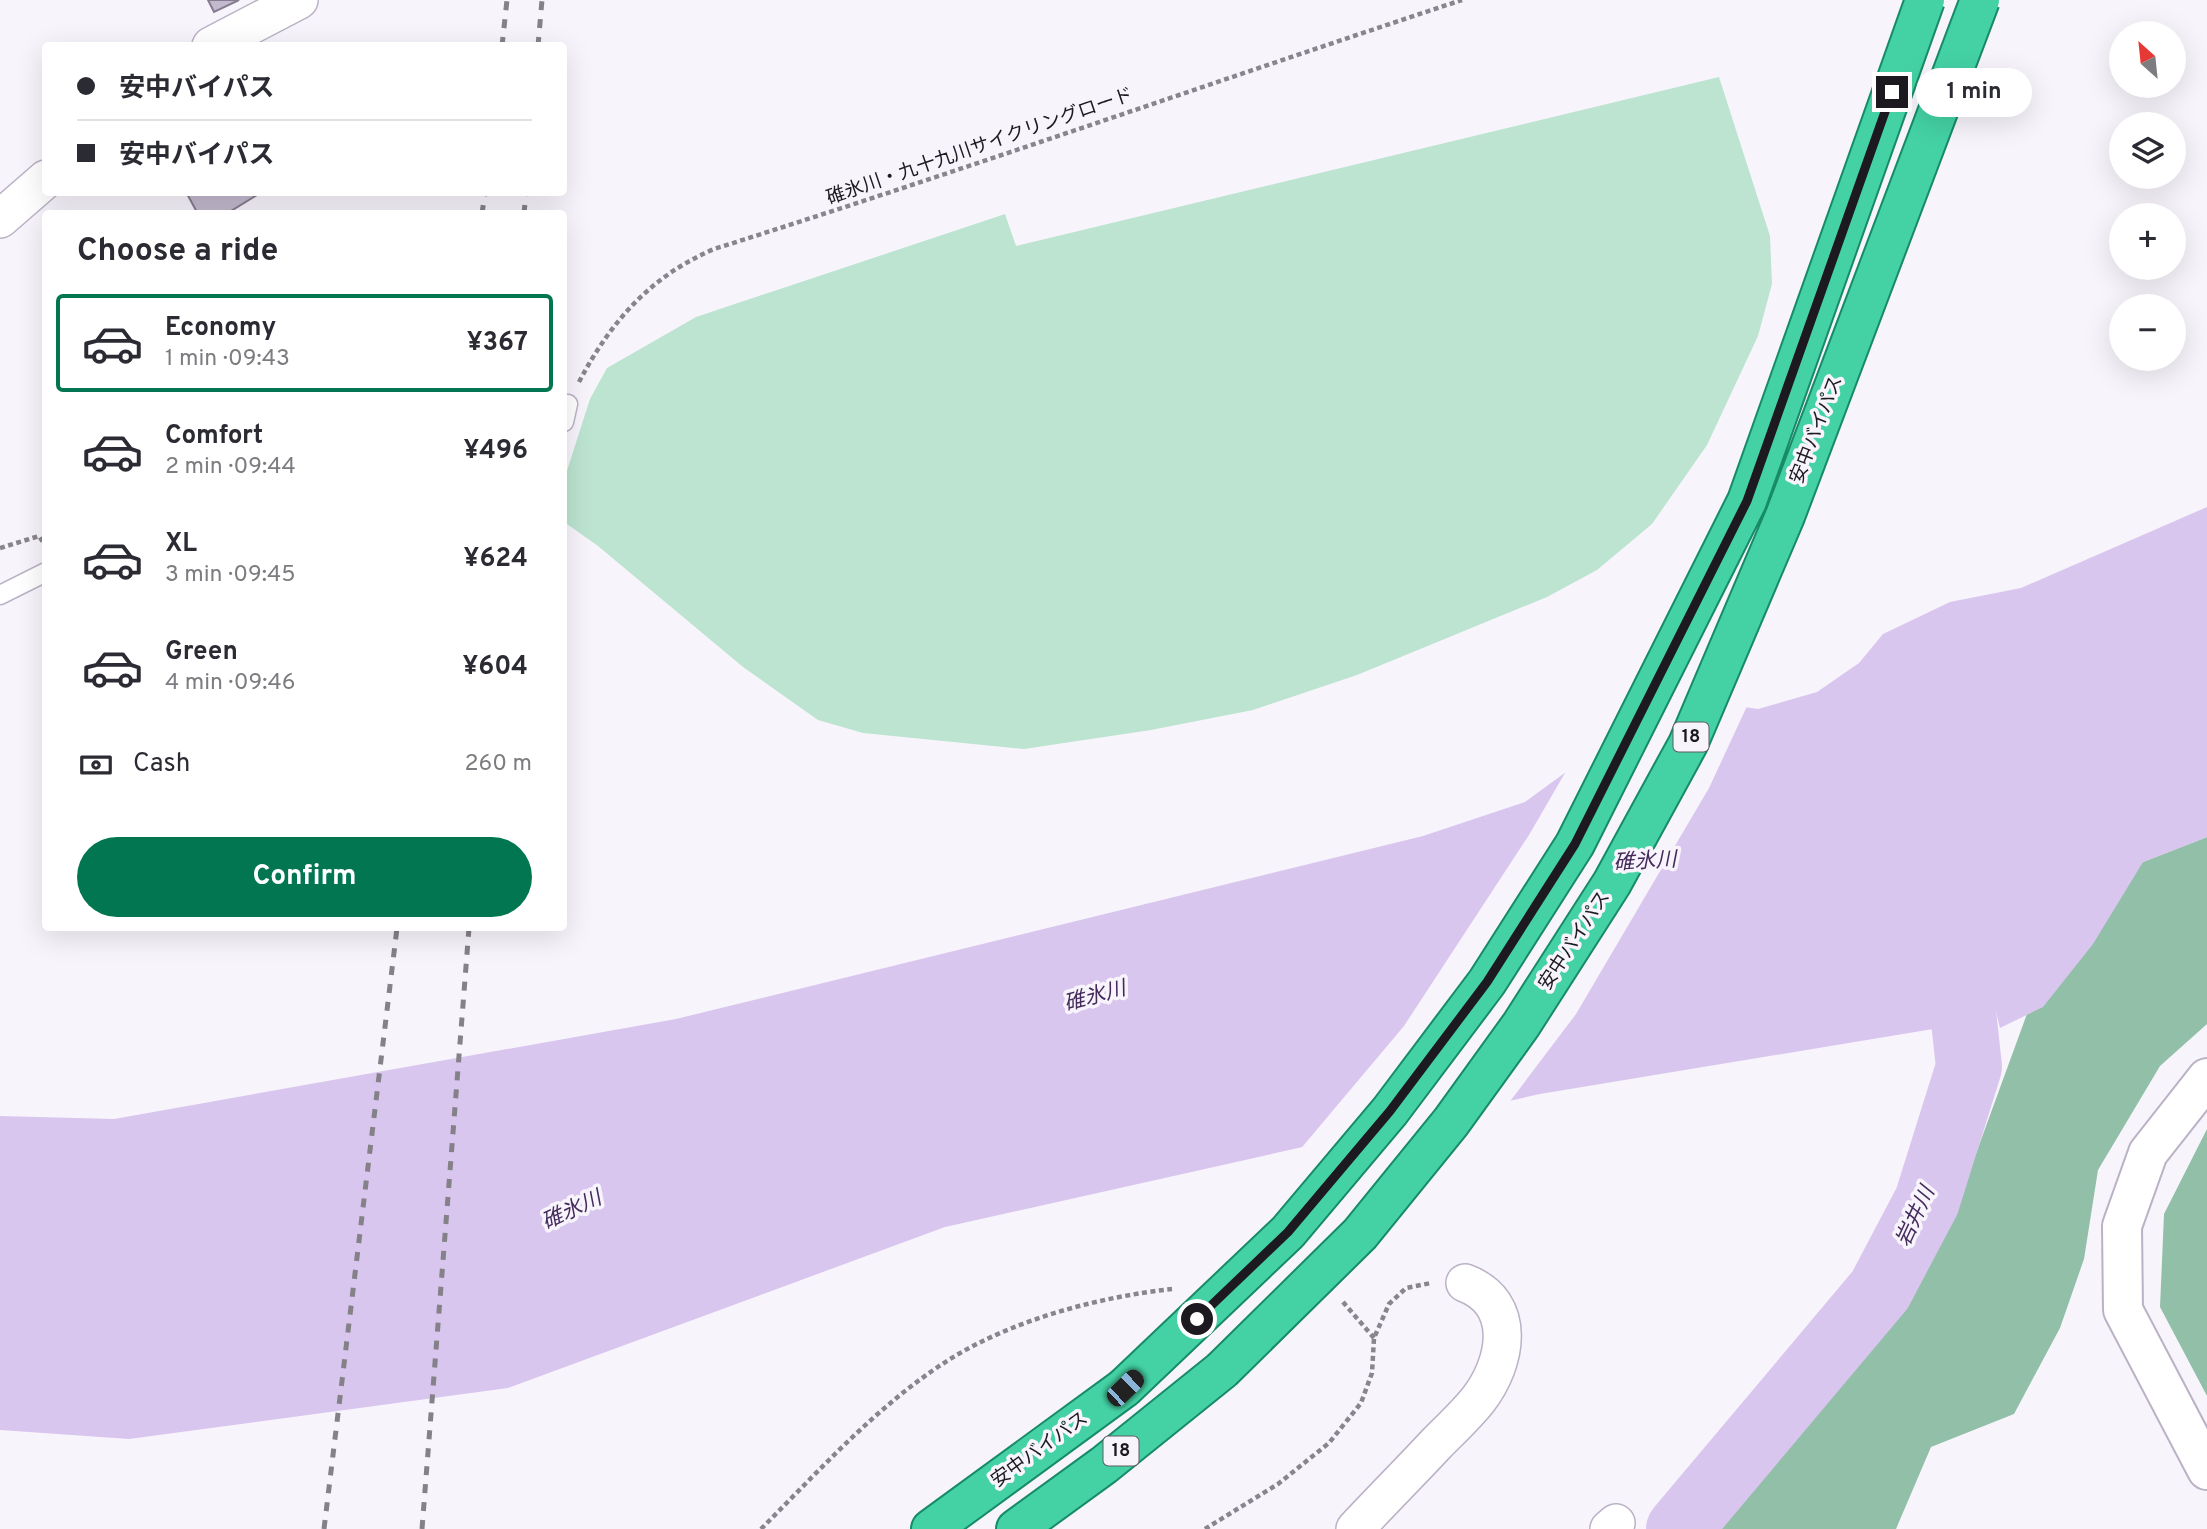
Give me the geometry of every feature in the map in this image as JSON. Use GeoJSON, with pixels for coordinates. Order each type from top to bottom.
{"type":"FeatureCollection","features":[{"type":"Feature","properties":{"kind":"highway","name":"安中バイパス"},"geometry":{"type":"LineString","coordinates":[[931,1529],[1125,1388],[1288,1232],[1390,1111],[1487,982],[1575,844],[1747,501],[1925,0]]}},
{"type":"Feature","properties":{"kind":"highway","name":"安中バイパス"},"geometry":{"type":"LineString","coordinates":[[1016,1529],[1104,1465],[1222,1370],[1360,1234],[1451,1122],[1521,1025],[1612,883],[1688,744],[1785,516],[1980,0]]}},
{"type":"Feature","properties":{"kind":"street"},"geometry":{"type":"LineString","coordinates":[[219,42],[299,0]]}},
{"type":"Feature","properties":{"kind":"street"},"geometry":{"type":"LineString","coordinates":[[0,219],[42,182]]}},
{"type":"Feature","properties":{"kind":"street"},"geometry":{"type":"LineString","coordinates":[[2207,1078],[2148,1153],[2122,1226],[2123,1310],[2207,1471]]}},
{"type":"Feature","properties":{"kind":"street"},"geometry":{"type":"LineString","coordinates":[[1355,1529],[1479,1399],[1497,1362],[1504,1330],[1498,1306],[1476,1287],[1465,1283]]}},
{"type":"Feature","properties":{"kind":"lane"},"geometry":{"type":"LineString","coordinates":[[567,408],[568,404]]}},
{"type":"Feature","properties":{"kind":"lane"},"geometry":{"type":"LineString","coordinates":[[0,595],[42,574]]}},
{"type":"Feature","properties":{"kind":"path","name":"碓氷川・九十九川サイクリングロード"},"geometry":{"type":"LineString","coordinates":[[568,404],[583,374],[641,293],[686,261],[714,249],[959,172],[1201,86],[1462,0]]}},
{"type":"Feature","properties":{"kind":"path"},"geometry":{"type":"LineString","coordinates":[[0,548],[39,536],[42,540]]}},
{"type":"Feature","properties":{"kind":"path"},"geometry":{"type":"LineString","coordinates":[[1205,1529],[1278,1484],[1329,1443],[1361,1402],[1372,1373],[1374,1338],[1389,1304],[1406,1288],[1448,1280],[1465,1283]]}},
{"type":"Feature","properties":{"kind":"path"},"geometry":{"type":"LineString","coordinates":[[761,1529],[848,1441],[913,1386],[957,1355],[1024,1324],[1137,1293],[1176,1288]]}},
{"type":"Feature","properties":{"kind":"path"},"geometry":{"type":"LineString","coordinates":[[1336,1294],[1374,1338]]}},
{"type":"Feature","properties":{"kind":"green space"},"geometry":{"type":"Polygon","coordinates":[[[1719,77],[1770,236],[1772,284],[1758,336],[1707,445],[1652,524],[1597,570],[1547,597],[1357,675],[1253,710],[1151,730],[1024,749],[863,733],[818,720],[743,667],[598,546],[567,524],[567,471],[590,399],[607,368],[696,317],[1005,214],[1016,246],[1719,77]]]}},
{"type":"Feature","properties":{"kind":"green space"},"geometry":{"type":"Polygon","coordinates":[[[2207,837],[2207,1024],[2160,1066],[2098,1170],[2084,1259],[2060,1328],[2014,1414],[1931,1447],[1896,1529],[1693,1529],[1871,1334],[1970,1170],[2043,970],[2143,862],[2207,837]]]}},
{"type":"Feature","properties":{"kind":"green space"},"geometry":{"type":"Polygon","coordinates":[[[2207,1129],[2207,1396],[2160,1307],[2164,1214],[2207,1129]]]}},
{"type":"Feature","properties":{"kind":"water","name":"碓氷川"},"geometry":{"type":"Polygon","coordinates":[[[2207,507],[2207,837],[2143,862],[2093,944],[2043,1007],[2000,1028],[1990,987],[1962,1002],[1933,1029],[1540,1094],[945,1227],[508,1388],[129,1439],[0,1430],[0,1116],[114,1119],[676,1019],[1423,836],[1525,802],[1596,750],[1684,698],[1758,709],[1817,692],[1859,663],[1883,634],[1950,602],[2021,588],[2207,507]]]}},
{"type":"Feature","properties":{"kind":"pier"},"geometry":{"type":"Polygon","coordinates":[[[1683,695],[1748,704],[1709,788],[1576,1014],[1508,1104],[1298,1152],[1404,1026],[1529,835],[1569,766],[1683,695]]]}},
{"type":"Feature","properties":{"kind":"building"},"geometry":{"type":"Polygon","coordinates":[[[208,0],[239,0],[214,12],[208,0]]]}},
{"type":"Feature","properties":{"kind":"building"},"geometry":{"type":"Polygon","coordinates":[[[188,196],[255,196],[233,210],[196,210],[188,196]]]}},
{"type":"Feature","properties":{"kind":"waterway","name":"岩井川"},"geometry":{"type":"LineString","coordinates":[[1679,1529],[1880,1290],[1927,1201],[1969,1067],[1962,1002],[1966,947],[1979,914]]}},
{"type":"Feature","properties":{"kind":"railway"},"geometry":{"type":"LineString","coordinates":[[502,42],[507,0]]}},
{"type":"Feature","properties":{"kind":"railway"},"geometry":{"type":"LineString","coordinates":[[538,42],[542,0]]}},
{"type":"Feature","properties":{"kind":"railway"},"geometry":{"type":"LineString","coordinates":[[483,210],[484,196]]}},
{"type":"Feature","properties":{"kind":"railway"},"geometry":{"type":"LineString","coordinates":[[524,210],[526,196]]}},
{"type":"Feature","properties":{"kind":"railway"},"geometry":{"type":"LineString","coordinates":[[324,1529],[397,931]]}},
{"type":"Feature","properties":{"kind":"railway"},"geometry":{"type":"LineString","coordinates":[[422,1529],[469,931]]}},
{"type":"Feature","properties":{"kind":"route"},"geometry":{"type":"LineString","coordinates":[[1197,1319],[1288,1232],[1390,1111],[1487,982],[1575,844],[1747,501],[1892,92]]}}]}
